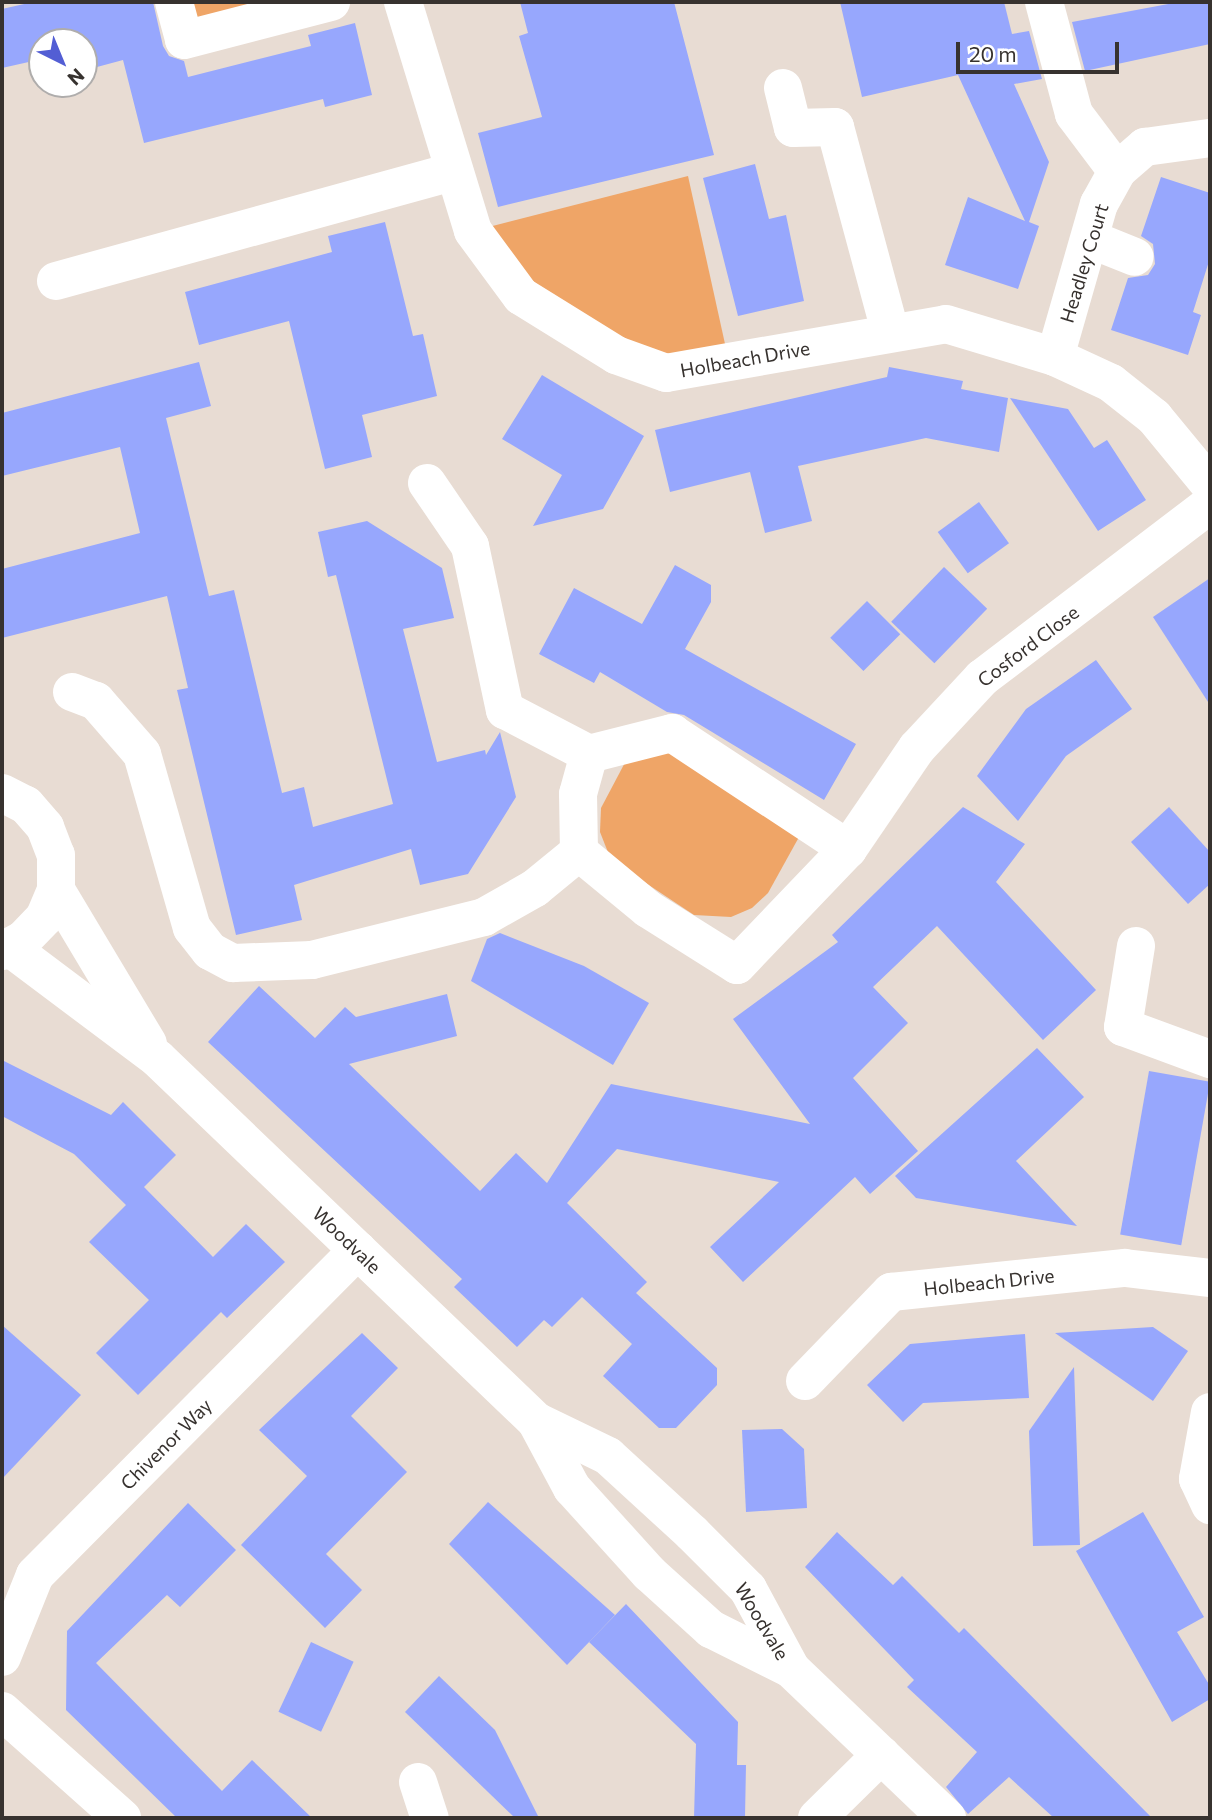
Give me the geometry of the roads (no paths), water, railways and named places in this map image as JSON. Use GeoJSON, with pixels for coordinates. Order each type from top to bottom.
{"type":"FeatureCollection","features":[{"type":"Feature","properties":{"kind":"street"},"geometry":{"type":"LineString","coordinates":[[174,2],[184,40],[331,2]]}},
{"type":"Feature","properties":{"kind":"street","name":"Holbeach Drive"},"geometry":{"type":"LineString","coordinates":[[403,2],[473,231],[521,296],[616,355],[666,373],[890,331],[946,324],[1055,357],[1111,383],[1154,417],[1210,485]]}},
{"type":"Feature","properties":{"kind":"street"},"geometry":{"type":"LineString","coordinates":[[1044,2],[1074,114],[1117,170]]}},
{"type":"Feature","properties":{"kind":"street"},"geometry":{"type":"LineString","coordinates":[[783,88],[793,128],[835,127],[890,331]]}},
{"type":"Feature","properties":{"kind":"street","name":"Headley Court"},"geometry":{"type":"LineString","coordinates":[[1055,357],[1099,204],[1117,170],[1145,147],[1210,138]]}},
{"type":"Feature","properties":{"kind":"street"},"geometry":{"type":"LineString","coordinates":[[56,281],[454,171]]}},
{"type":"Feature","properties":{"kind":"street"},"geometry":{"type":"LineString","coordinates":[[1090,239],[1135,257]]}},
{"type":"Feature","properties":{"kind":"street"},"geometry":{"type":"LineString","coordinates":[[427,483],[470,546],[505,710],[589,754],[672,733],[849,849]]}},
{"type":"Feature","properties":{"kind":"street","name":"Cosford Close"},"geometry":{"type":"LineString","coordinates":[[579,852],[648,909],[737,965],[849,849],[917,748],[982,678],[1210,504]]}},
{"type":"Feature","properties":{"kind":"street"},"geometry":{"type":"LineString","coordinates":[[72,692],[96,701],[142,754],[192,928],[210,951],[233,963],[312,960],[484,917],[535,888],[579,852],[578,794],[589,754]]}},
{"type":"Feature","properties":{"kind":"street"},"geometry":{"type":"LineString","coordinates":[[2,793],[26,805],[45,827],[56,855],[55,890],[44,918],[5,949]]}},
{"type":"Feature","properties":{"kind":"street","name":"Woodvale"},"geometry":{"type":"LineString","coordinates":[[55,890],[158,1059]]}},
{"type":"Feature","properties":{"kind":"street"},"geometry":{"type":"LineString","coordinates":[[1136,946],[1123,1027],[1210,1059]]}},
{"type":"Feature","properties":{"kind":"street","name":"Woodvale"},"geometry":{"type":"LineString","coordinates":[[5,949],[158,1059],[536,1421],[572,1488],[649,1573],[711,1629],[791,1669],[947,1818]]}},
{"type":"Feature","properties":{"kind":"street","name":"Chivenor Way"},"geometry":{"type":"LineString","coordinates":[[2,1657],[36,1575],[358,1250]]}},
{"type":"Feature","properties":{"kind":"street","name":"Holbeach Drive"},"geometry":{"type":"LineString","coordinates":[[805,1381],[891,1292],[1125,1268],[1210,1278]]}},
{"type":"Feature","properties":{"kind":"street"},"geometry":{"type":"LineString","coordinates":[[1210,1412],[1198,1479],[1210,1505]]}},
{"type":"Feature","properties":{"kind":"street","name":"Woodvale"},"geometry":{"type":"LineString","coordinates":[[536,1421],[608,1456],[692,1533],[748,1589],[791,1669]]}},
{"type":"Feature","properties":{"kind":"street"},"geometry":{"type":"LineString","coordinates":[[2,1711],[121,1818]]}},
{"type":"Feature","properties":{"kind":"street"},"geometry":{"type":"LineString","coordinates":[[817,1818],[881,1755]]}},
{"type":"Feature","properties":{"kind":"street"},"geometry":{"type":"LineString","coordinates":[[418,1782],[430,1818]]}}]}
